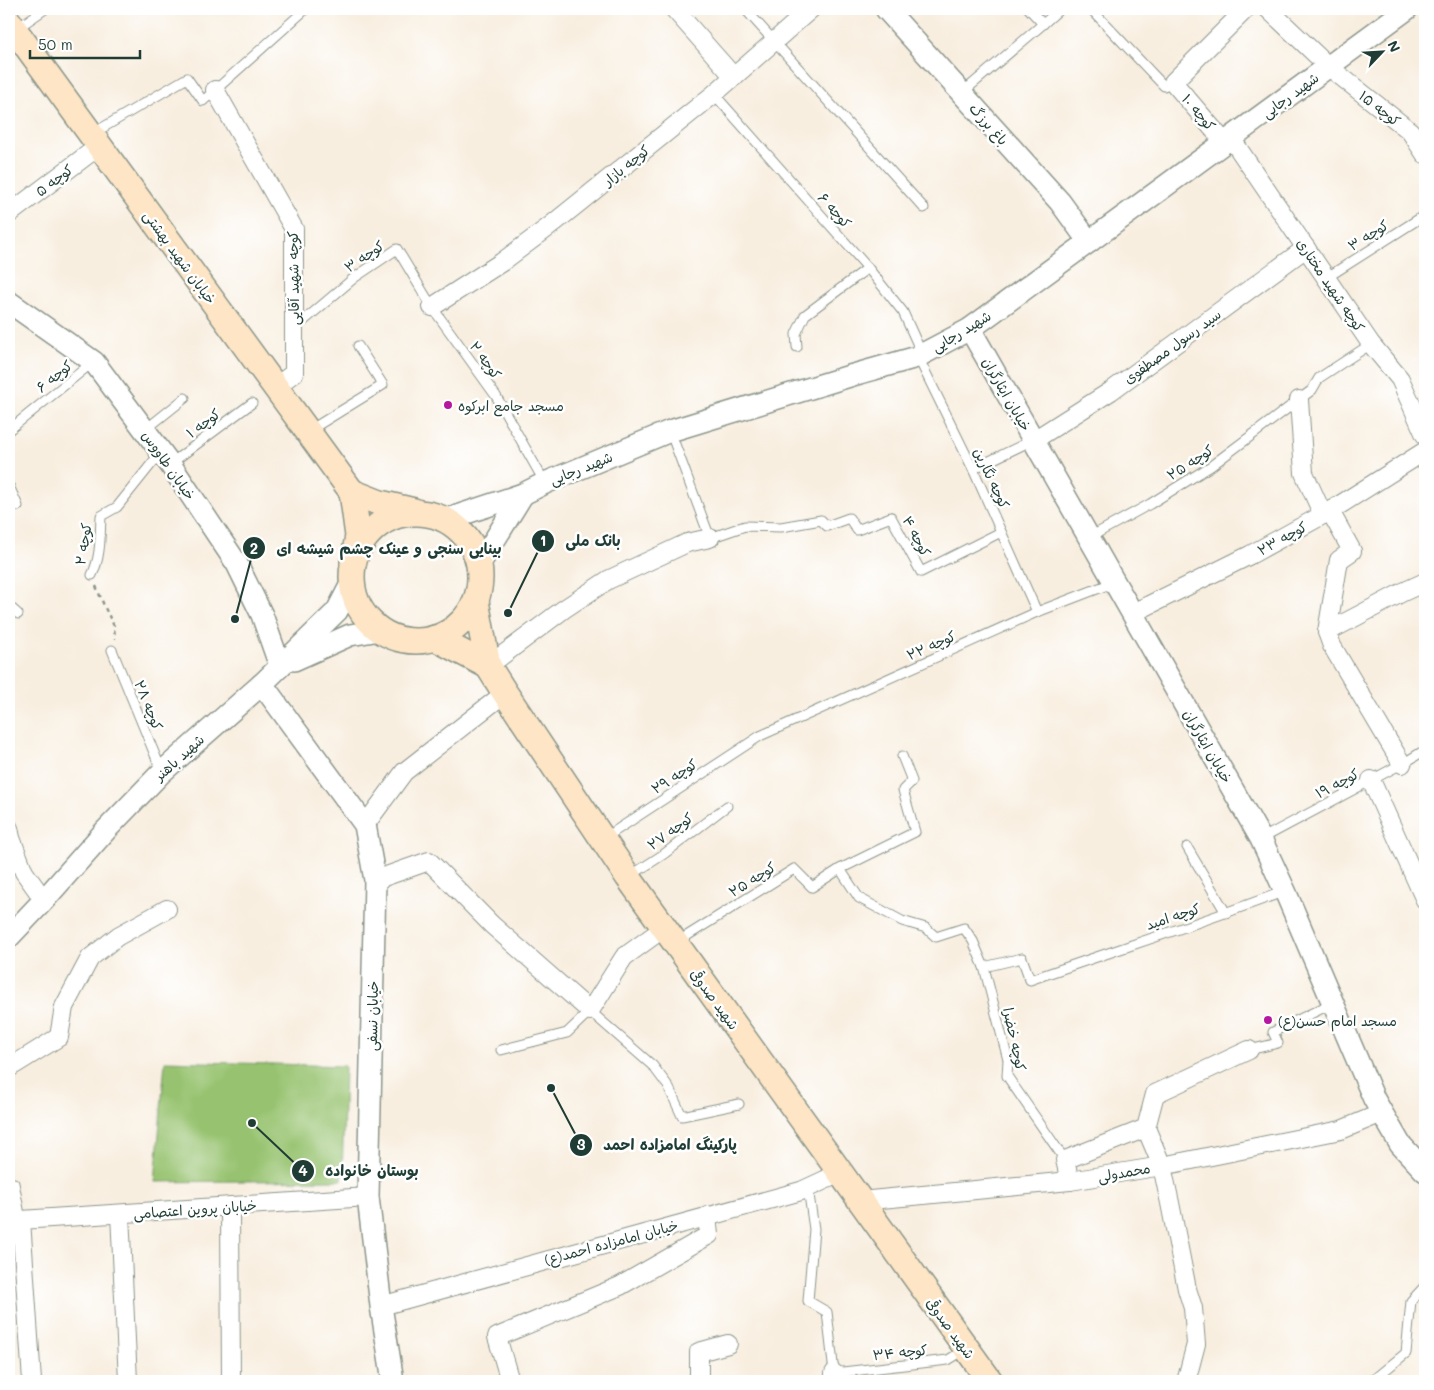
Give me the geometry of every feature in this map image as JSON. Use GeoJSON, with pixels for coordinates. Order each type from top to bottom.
{"type":"FeatureCollection","features":[{"type":"Feature","properties":{"kind":"main road","name":"خیابان شهید بهشتی"},"geometry":{"type":"LineString","coordinates":[[12,26],[352,492]]}},
{"type":"Feature","properties":{"kind":"main road"},"geometry":{"type":"LineString","coordinates":[[352,492],[380,503],[436,517],[461,531],[472,547],[479,565],[480,583],[476,601],[466,617],[452,630],[435,638],[416,641],[398,638],[380,630],[366,617],[356,601],[353,572],[358,536],[352,492]]}},
{"type":"Feature","properties":{"kind":"main road"},"geometry":{"type":"LineString","coordinates":[[353,572],[360,545],[372,530],[388,519],[406,513],[436,517]]}},
{"type":"Feature","properties":{"kind":"main road","name":"شهید صدوقی"},"geometry":{"type":"LineString","coordinates":[[476,601],[488,666],[505,693],[628,877],[990,1381]]}},
{"type":"Feature","properties":{"kind":"main road"},"geometry":{"type":"LineString","coordinates":[[435,638],[488,666]]}},
{"type":"Feature","properties":{"kind":"street"},"geometry":{"type":"LineString","coordinates":[[674,9],[734,77]]}},
{"type":"Feature","properties":{"kind":"street","name":"کوچه بازار"},"geometry":{"type":"LineString","coordinates":[[432,307],[502,262],[536,236],[714,94],[811,9]]}},
{"type":"Feature","properties":{"kind":"street","name":"باغ برزگ"},"geometry":{"type":"LineString","coordinates":[[886,9],[1060,202],[1088,242]]}},
{"type":"Feature","properties":{"kind":"street"},"geometry":{"type":"LineString","coordinates":[[1172,82],[1246,9]]}},
{"type":"Feature","properties":{"kind":"street","name":"کوچه ۱۵"},"geometry":{"type":"LineString","coordinates":[[1268,9],[1329,67],[1410,131],[1425,154]]}},
{"type":"Feature","properties":{"kind":"street","name":"شهید رجایی"},"geometry":{"type":"LineString","coordinates":[[436,517],[523,494],[670,431],[920,356],[970,329],[1329,67],[1404,10]]}},
{"type":"Feature","properties":{"kind":"street","name":"کوچه ۱۰"},"geometry":{"type":"LineString","coordinates":[[1172,82],[1228,140]]}},
{"type":"Feature","properties":{"kind":"street","name":"کوچه شهید آقایی"},"geometry":{"type":"LineString","coordinates":[[215,90],[294,229],[294,373],[275,387]]}},
{"type":"Feature","properties":{"kind":"street","name":"کوچه ۵"},"geometry":{"type":"LineString","coordinates":[[9,214],[95,140]]}},
{"type":"Feature","properties":{"kind":"street","name":"کوچه شهید مختاری"},"geometry":{"type":"LineString","coordinates":[[1228,140],[1306,248],[1371,344],[1400,379],[1425,435]]}},
{"type":"Feature","properties":{"kind":"street","name":"سید رسول مصطفوی"},"geometry":{"type":"LineString","coordinates":[[1034,440],[1111,390],[1306,248]]}},
{"type":"Feature","properties":{"kind":"street","name":"خیابان طاووس"},"geometry":{"type":"LineString","coordinates":[[9,302],[94,362],[166,458],[237,564],[262,615],[280,666]]}},
{"type":"Feature","properties":{"kind":"street","name":"خیابان ایثارگران"},"geometry":{"type":"LineString","coordinates":[[970,329],[1261,839],[1374,1099],[1400,1144],[1425,1171]]}},
{"type":"Feature","properties":{"kind":"street"},"geometry":{"type":"LineString","coordinates":[[1299,400],[1304,473],[1326,513],[1352,551],[1339,560],[1328,632],[1332,646],[1402,764]]}},
{"type":"Feature","properties":{"kind":"street","name":"کوچه ۲۳"},"geometry":{"type":"LineString","coordinates":[[1133,613],[1250,555],[1326,513],[1425,451]]}},
{"type":"Feature","properties":{"kind":"street"},"geometry":{"type":"LineString","coordinates":[[479,565],[523,494]]}},
{"type":"Feature","properties":{"kind":"street"},"geometry":{"type":"LineString","coordinates":[[488,666],[564,609],[608,580],[686,542],[710,538]]}},
{"type":"Feature","properties":{"kind":"street","name":"شهید باهنر"},"geometry":{"type":"LineString","coordinates":[[9,937],[106,830],[162,772],[262,684],[337,611],[353,572]]}},
{"type":"Feature","properties":{"kind":"street"},"geometry":{"type":"LineString","coordinates":[[1328,632],[1425,582]]}},
{"type":"Feature","properties":{"kind":"street"},"geometry":{"type":"LineString","coordinates":[[280,666],[350,635],[380,630]]}},
{"type":"Feature","properties":{"kind":"street","name":"خیابان نسفی"},"geometry":{"type":"LineString","coordinates":[[262,684],[365,825],[375,880],[368,1197],[381,1306],[393,1381]]}},
{"type":"Feature","properties":{"kind":"street"},"geometry":{"type":"LineString","coordinates":[[365,825],[404,772],[505,693]]}},
{"type":"Feature","properties":{"kind":"street"},"geometry":{"type":"LineString","coordinates":[[1371,780],[1425,900]]}},
{"type":"Feature","properties":{"kind":"street"},"geometry":{"type":"LineString","coordinates":[[9,828],[24,872],[44,900]]}},
{"type":"Feature","properties":{"kind":"street"},"geometry":{"type":"LineString","coordinates":[[375,880],[429,861],[492,925],[590,1011],[624,957],[670,936]]}},
{"type":"Feature","properties":{"kind":"street"},"geometry":{"type":"LineString","coordinates":[[9,1068],[59,1037],[64,1007],[90,958],[118,936],[167,909]]}},
{"type":"Feature","properties":{"kind":"street"},"geometry":{"type":"LineString","coordinates":[[1188,1381],[1187,1378],[1196,1344],[1193,1308],[1186,1289],[1162,1166],[1146,1128],[1155,1094],[1249,1050]]}},
{"type":"Feature","properties":{"kind":"street","name":"محمدولی"},"geometry":{"type":"LineString","coordinates":[[860,1201],[1070,1181],[1162,1166],[1341,1130],[1382,1113]]}},
{"type":"Feature","properties":{"kind":"street"},"geometry":{"type":"LineString","coordinates":[[1070,1181],[1065,1160],[1146,1128]]}},
{"type":"Feature","properties":{"kind":"street","name":"خیابان امامزاده احمد(ع)"},"geometry":{"type":"LineString","coordinates":[[381,1306],[801,1191],[840,1173]]}},
{"type":"Feature","properties":{"kind":"street","name":"خیابان پروین اعتصامی"},"geometry":{"type":"LineString","coordinates":[[22,1220],[368,1197]]}},
{"type":"Feature","properties":{"kind":"street"},"geometry":{"type":"LineString","coordinates":[[230,1206],[231,1381]]}},
{"type":"Feature","properties":{"kind":"street"},"geometry":{"type":"LineString","coordinates":[[120,1214],[128,1381]]}},
{"type":"Feature","properties":{"kind":"street"},"geometry":{"type":"LineString","coordinates":[[511,1380],[497,1337],[620,1286],[709,1235],[706,1216]]}},
{"type":"Feature","properties":{"kind":"street"},"geometry":{"type":"LineString","coordinates":[[22,1220],[32,1381]]}},
{"type":"Feature","properties":{"kind":"street"},"geometry":{"type":"LineString","coordinates":[[699,1381],[699,1352],[728,1344]]}},
{"type":"Feature","properties":{"kind":"lane"},"geometry":{"type":"LineString","coordinates":[[12,26],[45,9]]}},
{"type":"Feature","properties":{"kind":"lane"},"geometry":{"type":"LineString","coordinates":[[95,140],[187,78],[203,101],[306,9]]}},
{"type":"Feature","properties":{"kind":"lane"},"geometry":{"type":"LineString","coordinates":[[745,9],[924,208]]}},
{"type":"Feature","properties":{"kind":"lane"},"geometry":{"type":"LineString","coordinates":[[1029,9],[1043,24]]}},
{"type":"Feature","properties":{"kind":"lane"},"geometry":{"type":"LineString","coordinates":[[962,93],[1060,9]]}},
{"type":"Feature","properties":{"kind":"lane"},"geometry":{"type":"LineString","coordinates":[[1091,9],[1164,86],[1172,82]]}},
{"type":"Feature","properties":{"kind":"lane","name":"کوچه ۶"},"geometry":{"type":"LineString","coordinates":[[714,94],[868,268],[902,312],[920,356]]}},
{"type":"Feature","properties":{"kind":"lane","name":"کوچه ۳"},"geometry":{"type":"LineString","coordinates":[[1326,278],[1425,216]]}},
{"type":"Feature","properties":{"kind":"lane","name":"کوچه ۳"},"geometry":{"type":"LineString","coordinates":[[294,329],[354,278],[398,249],[432,307]]}},
{"type":"Feature","properties":{"kind":"lane"},"geometry":{"type":"LineString","coordinates":[[797,348],[796,334],[805,314],[868,268]]}},
{"type":"Feature","properties":{"kind":"lane","name":"کوچه ۲"},"geometry":{"type":"LineString","coordinates":[[432,307],[496,396],[545,483]]}},
{"type":"Feature","properties":{"kind":"lane"},"geometry":{"type":"LineString","coordinates":[[1299,400],[1312,390],[1319,378],[1371,344]]}},
{"type":"Feature","properties":{"kind":"lane"},"geometry":{"type":"LineString","coordinates":[[308,432],[382,385],[358,346]]}},
{"type":"Feature","properties":{"kind":"lane","name":"کوچه نگارین"},"geometry":{"type":"LineString","coordinates":[[920,356],[1038,612]]}},
{"type":"Feature","properties":{"kind":"lane","name":"کوچه ۶"},"geometry":{"type":"LineString","coordinates":[[9,430],[94,362]]}},
{"type":"Feature","properties":{"kind":"lane"},"geometry":{"type":"LineString","coordinates":[[145,430],[185,398]]}},
{"type":"Feature","properties":{"kind":"lane","name":"کوچه ۲۵"},"geometry":{"type":"LineString","coordinates":[[1089,538],[1150,504],[1211,466],[1299,400]]}},
{"type":"Feature","properties":{"kind":"lane","name":"کوچه ۱"},"geometry":{"type":"LineString","coordinates":[[166,458],[252,403]]}},
{"type":"Feature","properties":{"kind":"lane"},"geometry":{"type":"LineString","coordinates":[[670,431],[710,538]]}},
{"type":"Feature","properties":{"kind":"lane"},"geometry":{"type":"LineString","coordinates":[[973,468],[1034,440]]}},
{"type":"Feature","properties":{"kind":"lane","name":"کوچه ۲"},"geometry":{"type":"LineString","coordinates":[[92,575],[98,554],[101,516],[117,507],[166,458]]}},
{"type":"Feature","properties":{"kind":"lane"},"geometry":{"type":"LineString","coordinates":[[9,486],[18,506]]}},
{"type":"Feature","properties":{"kind":"lane","name":"کوچه ۴"},"geometry":{"type":"LineString","coordinates":[[710,538],[745,526],[781,527],[821,520],[827,526],[849,518],[857,530],[891,517],[921,572],[1001,532]]}},
{"type":"Feature","properties":{"kind":"lane","name":"کوچه ۲۲"},"geometry":{"type":"LineString","coordinates":[[760,736],[1038,612],[1115,582]]}},
{"type":"Feature","properties":{"kind":"lane"},"geometry":{"type":"LineString","coordinates":[[9,606],[18,614]]}},
{"type":"Feature","properties":{"kind":"lane","name":"کوچه ۲۸"},"geometry":{"type":"LineString","coordinates":[[112,650],[162,772]]}},
{"type":"Feature","properties":{"kind":"lane","name":"کوچه ۲۹"},"geometry":{"type":"LineString","coordinates":[[602,839],[760,736]]}},
{"type":"Feature","properties":{"kind":"lane","name":"کوچه ۱۹"},"geometry":{"type":"LineString","coordinates":[[1261,839],[1425,750]]}},
{"type":"Feature","properties":{"kind":"lane"},"geometry":{"type":"LineString","coordinates":[[840,869],[915,832],[903,790],[912,781],[902,756]]}},
{"type":"Feature","properties":{"kind":"lane","name":"کوچه ۲۷"},"geometry":{"type":"LineString","coordinates":[[628,877],[664,854],[727,806]]}},
{"type":"Feature","properties":{"kind":"lane"},"geometry":{"type":"LineString","coordinates":[[1187,847],[1226,913]]}},
{"type":"Feature","properties":{"kind":"lane","name":"کوچه ۲۵"},"geometry":{"type":"LineString","coordinates":[[670,936],[794,869],[812,887],[840,869]]}},
{"type":"Feature","properties":{"kind":"lane","name":"کوچه خضرا"},"geometry":{"type":"LineString","coordinates":[[840,869],[859,898],[902,921],[926,928],[936,937],[964,928],[973,941],[984,966],[1008,1060],[1007,1076],[1065,1160]]}},
{"type":"Feature","properties":{"kind":"lane","name":"کوچه امید"},"geometry":{"type":"LineString","coordinates":[[984,966],[1022,958],[1030,980],[1285,891]]}},
{"type":"Feature","properties":{"kind":"lane"},"geometry":{"type":"LineString","coordinates":[[1249,1050],[1278,1043],[1273,1032],[1333,1003]]}},
{"type":"Feature","properties":{"kind":"lane"},"geometry":{"type":"LineString","coordinates":[[501,1050],[567,1033],[590,1011],[653,1066],[668,1086],[682,1116],[739,1104]]}},
{"type":"Feature","properties":{"kind":"lane"},"geometry":{"type":"LineString","coordinates":[[14,1183],[22,1220]]}},
{"type":"Feature","properties":{"kind":"lane"},"geometry":{"type":"LineString","coordinates":[[808,1188],[814,1229],[808,1301],[827,1312],[834,1377]]}},
{"type":"Feature","properties":{"kind":"lane"},"geometry":{"type":"LineString","coordinates":[[1372,1381],[1406,1353],[1411,1301],[1425,1286]]}},
{"type":"Feature","properties":{"kind":"lane","name":"کوچه ۳۴"},"geometry":{"type":"LineString","coordinates":[[834,1377],[948,1360],[966,1349]]}},
{"type":"Feature","properties":{"kind":"path"},"geometry":{"type":"LineString","coordinates":[[92,575],[114,626],[115,641],[112,650]]}},
{"type":"Feature","properties":{"kind":"green space"},"geometry":{"type":"Polygon","coordinates":[[[165,1061],[345,1066],[342,1180],[155,1182],[165,1061]]]}},
{"type":"Feature","properties":{"kind":"place","name":"مسجد جامع ابرکوه"},"geometry":{"type":"Point","coordinates":[448,405]}},
{"type":"Feature","properties":{"kind":"place","name":"بانک ملی"},"geometry":{"type":"Point","coordinates":[508,613]}},
{"type":"Feature","properties":{"kind":"place","name":"بینایی سنجی و عینک چشم شیشه ای"},"geometry":{"type":"Point","coordinates":[235,619]}},
{"type":"Feature","properties":{"kind":"place","name":"مسجد امام حسن(ع)"},"geometry":{"type":"Point","coordinates":[1268,1020]}},
{"type":"Feature","properties":{"kind":"place","name":"پارکینگ امامزاده احمد"},"geometry":{"type":"Point","coordinates":[551,1088]}},
{"type":"Feature","properties":{"kind":"place","name":"بوستان خانواده"},"geometry":{"type":"Point","coordinates":[252,1123]}}]}
